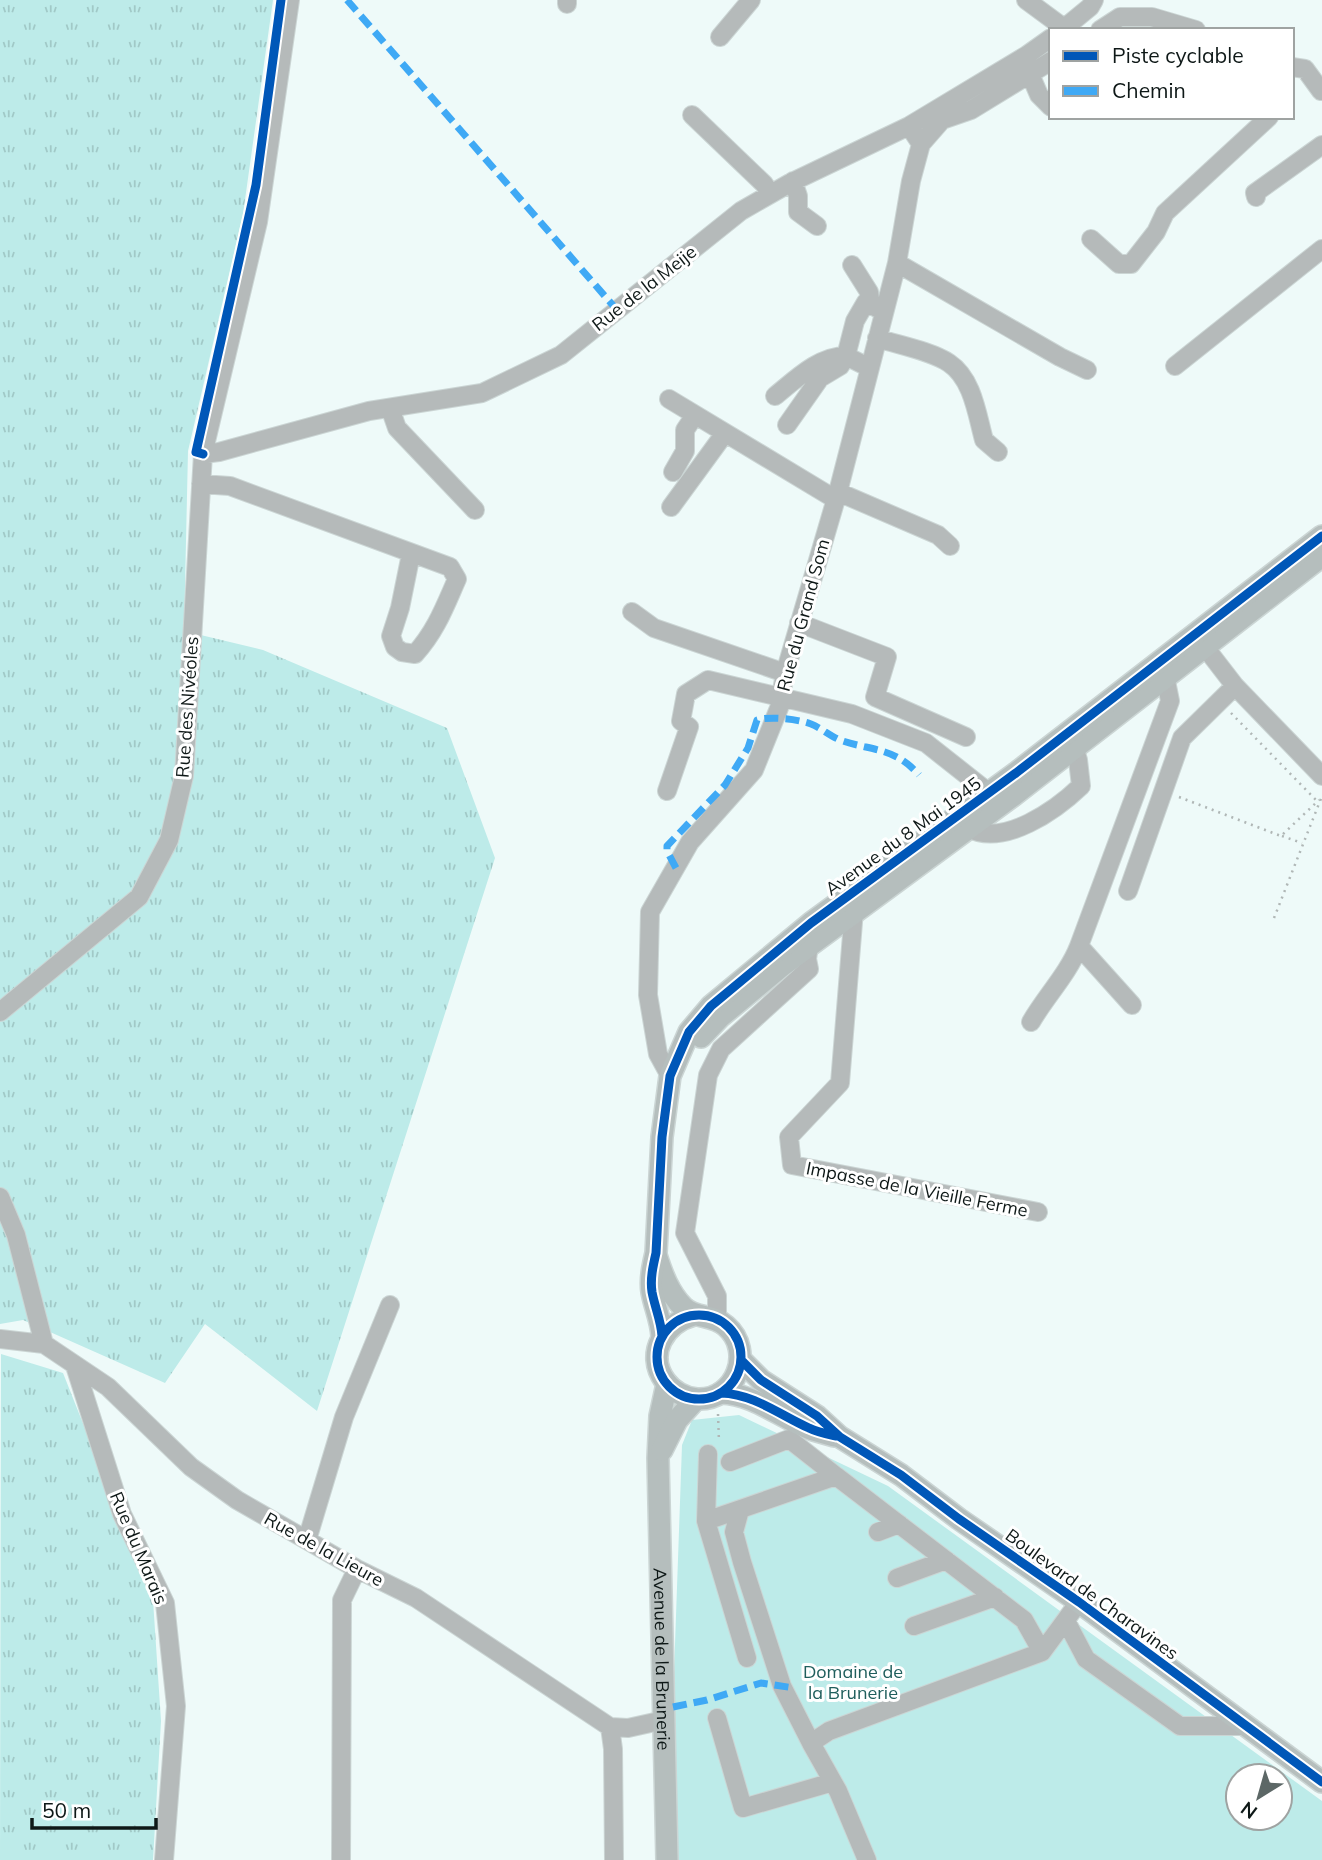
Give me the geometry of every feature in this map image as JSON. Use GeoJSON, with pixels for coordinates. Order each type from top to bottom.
{"type":"FeatureCollection","features":[{"type":"Feature","properties":{"kind":"main road","name":"Avenue du 8 Mai 1945"},"geometry":{"type":"LineString","coordinates":[[664,1103],[696,1042],[720,1017],[809,946],[850,904],[993,799],[1074,747],[1165,676],[1200,640],[1322,536]]}},
{"type":"Feature","properties":{"kind":"main road","name":"Avenue du 8 Mai 1945"},"geometry":{"type":"LineString","coordinates":[[662,1336],[651,1276],[656,1253],[664,1103],[670,1076],[689,1032],[711,1006],[811,923],[850,904],[968,828],[1016,773],[1322,556]]}},
{"type":"Feature","properties":{"kind":"main road"},"geometry":{"type":"LineString","coordinates":[[656,1253],[663,1276],[674,1296],[694,1315]]}},
{"type":"Feature","properties":{"kind":"main road"},"geometry":{"type":"LineString","coordinates":[[694,1315],[717,1319],[735,1336],[740,1348],[738,1373],[721,1393],[709,1398],[696,1399],[680,1394],[667,1384],[657,1363],[662,1336],[670,1326],[681,1319],[694,1315]]}},
{"type":"Feature","properties":{"kind":"main road","name":"Boulevard de Charavines"},"geometry":{"type":"LineString","coordinates":[[741,1360],[761,1380],[817,1416],[840,1437],[901,1475],[959,1519],[1079,1602],[1322,1782]]}},
{"type":"Feature","properties":{"kind":"main road","name":"Avenue de la Brunerie"},"geometry":{"type":"LineString","coordinates":[[667,1384],[660,1416],[658,1458],[667,1860]]}},
{"type":"Feature","properties":{"kind":"main road","name":"Boulevard de Charavines"},"geometry":{"type":"LineString","coordinates":[[721,1393],[734,1393],[771,1407],[811,1430],[840,1437]]}},
{"type":"Feature","properties":{"kind":"main road","name":"Avenue de la Brunerie"},"geometry":{"type":"LineString","coordinates":[[658,1458],[677,1420],[696,1399]]}},
{"type":"Feature","properties":{"kind":"street","name":"Rue des Nivéoles"},"geometry":{"type":"LineString","coordinates":[[0,1012],[139,897],[169,840],[184,776],[203,453],[258,222],[290,0]]}},
{"type":"Feature","properties":{"kind":"street"},"geometry":{"type":"LineString","coordinates":[[720,37],[751,0]]}},
{"type":"Feature","properties":{"kind":"street"},"geometry":{"type":"LineString","coordinates":[[1026,0],[1055,28]]}},
{"type":"Feature","properties":{"kind":"street","name":"Rue de la Meije"},"geometry":{"type":"LineString","coordinates":[[1064,28],[1090,7],[1094,0]]}},
{"type":"Feature","properties":{"kind":"street"},"geometry":{"type":"LineString","coordinates":[[1103,28],[1120,17],[1152,17],[1189,28]]}},
{"type":"Feature","properties":{"kind":"street","name":"Rue de la Meije"},"geometry":{"type":"LineString","coordinates":[[203,453],[219,452],[369,411],[482,393],[561,355],[741,211],[793,181],[909,127],[1049,39]]}},
{"type":"Feature","properties":{"kind":"street"},"geometry":{"type":"LineString","coordinates":[[909,127],[920,144],[942,120],[971,110],[1049,62]]}},
{"type":"Feature","properties":{"kind":"street"},"geometry":{"type":"LineString","coordinates":[[1294,67],[1305,68],[1321,91]]}},
{"type":"Feature","properties":{"kind":"street"},"geometry":{"type":"LineString","coordinates":[[1030,74],[1039,95],[1049,105]]}},
{"type":"Feature","properties":{"kind":"street"},"geometry":{"type":"LineString","coordinates":[[692,116],[771,193]]}},
{"type":"Feature","properties":{"kind":"street"},"geometry":{"type":"LineString","coordinates":[[1091,239],[1119,264],[1131,264],[1156,232],[1165,213],[1267,119]]}},
{"type":"Feature","properties":{"kind":"street","name":"Rue du Grand Som"},"geometry":{"type":"LineString","coordinates":[[670,1076],[658,1054],[648,995],[650,912],[690,842],[754,770],[776,716],[785,673],[870,368],[877,338],[877,309],[897,263],[920,144]]}},
{"type":"Feature","properties":{"kind":"street"},"geometry":{"type":"LineString","coordinates":[[1256,197],[1255,193],[1322,145]]}},
{"type":"Feature","properties":{"kind":"street"},"geometry":{"type":"LineString","coordinates":[[793,181],[798,196],[798,212],[817,226]]}},
{"type":"Feature","properties":{"kind":"street"},"geometry":{"type":"LineString","coordinates":[[1175,366],[1322,249]]}},
{"type":"Feature","properties":{"kind":"street"},"geometry":{"type":"LineString","coordinates":[[897,263],[1087,370]]}},
{"type":"Feature","properties":{"kind":"street"},"geometry":{"type":"LineString","coordinates":[[852,265],[877,309]]}},
{"type":"Feature","properties":{"kind":"street"},"geometry":{"type":"LineString","coordinates":[[787,425],[820,378],[840,366],[846,356],[855,321],[866,302],[877,309]]}},
{"type":"Feature","properties":{"kind":"street"},"geometry":{"type":"LineString","coordinates":[[877,338],[949,363],[966,384],[977,410],[984,440],[998,452]]}},
{"type":"Feature","properties":{"kind":"street"},"geometry":{"type":"LineString","coordinates":[[775,396],[807,370],[836,356],[846,356],[870,368]]}},
{"type":"Feature","properties":{"kind":"street"},"geometry":{"type":"LineString","coordinates":[[669,399],[836,496],[938,535],[950,546]]}},
{"type":"Feature","properties":{"kind":"street"},"geometry":{"type":"LineString","coordinates":[[390,408],[397,428],[475,510]]}},
{"type":"Feature","properties":{"kind":"street"},"geometry":{"type":"LineString","coordinates":[[673,472],[685,451],[685,430],[695,415]]}},
{"type":"Feature","properties":{"kind":"street"},"geometry":{"type":"LineString","coordinates":[[671,507],[725,433]]}},
{"type":"Feature","properties":{"kind":"street"},"geometry":{"type":"LineString","coordinates":[[201,484],[230,486],[450,567],[457,579],[439,622],[429,639],[415,654],[402,652],[395,647],[391,636],[411,554]]}},
{"type":"Feature","properties":{"kind":"street"},"geometry":{"type":"LineString","coordinates":[[632,612],[654,628],[785,673]]}},
{"type":"Feature","properties":{"kind":"street"},"geometry":{"type":"LineString","coordinates":[[799,623],[887,657],[875,697],[966,737]]}},
{"type":"Feature","properties":{"kind":"street"},"geometry":{"type":"LineString","coordinates":[[1200,640],[1236,686],[1322,776]]}},
{"type":"Feature","properties":{"kind":"street"},"geometry":{"type":"LineString","coordinates":[[1031,1022],[1072,964],[1079,946],[1170,701],[1165,676]]}},
{"type":"Feature","properties":{"kind":"street"},"geometry":{"type":"LineString","coordinates":[[667,791],[689,727],[681,721],[686,694],[708,680],[852,715],[926,743],[993,799]]}},
{"type":"Feature","properties":{"kind":"street"},"geometry":{"type":"LineString","coordinates":[[1128,891],[1182,738],[1236,686]]}},
{"type":"Feature","properties":{"kind":"street"},"geometry":{"type":"LineString","coordinates":[[968,828],[987,832],[1033,823],[1063,803],[1081,786],[1074,747]]}},
{"type":"Feature","properties":{"kind":"street","name":"Impasse de la Vieille Ferme"},"geometry":{"type":"LineString","coordinates":[[850,904],[840,1083],[789,1138],[792,1165],[1038,1212]]}},
{"type":"Feature","properties":{"kind":"street"},"geometry":{"type":"LineString","coordinates":[[717,1319],[717,1296],[685,1233],[708,1075],[721,1049],[809,969],[807,959],[811,923]]}},
{"type":"Feature","properties":{"kind":"street"},"geometry":{"type":"LineString","coordinates":[[1079,946],[1132,1005]]}},
{"type":"Feature","properties":{"kind":"street"},"geometry":{"type":"LineString","coordinates":[[0,1197],[16,1235],[44,1344]]}},
{"type":"Feature","properties":{"kind":"street"},"geometry":{"type":"LineString","coordinates":[[307,1540],[344,1417],[390,1305]]}},
{"type":"Feature","properties":{"kind":"street","name":"Rue de la Lieure"},"geometry":{"type":"LineString","coordinates":[[0,1339],[44,1344],[108,1387],[191,1467],[237,1500],[357,1569],[416,1598],[610,1727]]}},
{"type":"Feature","properties":{"kind":"street","name":"Rue du Marais"},"geometry":{"type":"LineString","coordinates":[[75,1366],[122,1514],[165,1603],[176,1706],[164,1860]]}},
{"type":"Feature","properties":{"kind":"street"},"geometry":{"type":"LineString","coordinates":[[730,1462],[789,1439],[1024,1620],[1042,1652]]}},
{"type":"Feature","properties":{"kind":"street"},"geometry":{"type":"LineString","coordinates":[[708,1454],[706,1521],[747,1658]]}},
{"type":"Feature","properties":{"kind":"street"},"geometry":{"type":"LineString","coordinates":[[706,1521],[836,1476]]}},
{"type":"Feature","properties":{"kind":"street"},"geometry":{"type":"LineString","coordinates":[[740,1510],[734,1532],[782,1686],[833,1782],[867,1860]]}},
{"type":"Feature","properties":{"kind":"street"},"geometry":{"type":"LineString","coordinates":[[878,1532],[899,1524]]}},
{"type":"Feature","properties":{"kind":"street"},"geometry":{"type":"LineString","coordinates":[[897,1578],[946,1560]]}},
{"type":"Feature","properties":{"kind":"street"},"geometry":{"type":"LineString","coordinates":[[341,1860],[342,1600],[357,1569]]}},
{"type":"Feature","properties":{"kind":"street"},"geometry":{"type":"LineString","coordinates":[[914,1626],[995,1597]]}},
{"type":"Feature","properties":{"kind":"street"},"geometry":{"type":"LineString","coordinates":[[811,1743],[829,1731],[1042,1652],[1079,1602]]}},
{"type":"Feature","properties":{"kind":"street"},"geometry":{"type":"LineString","coordinates":[[1066,1621],[1086,1659],[1180,1726],[1246,1726]]}},
{"type":"Feature","properties":{"kind":"street"},"geometry":{"type":"LineString","coordinates":[[717,1718],[743,1808],[833,1782]]}},
{"type":"Feature","properties":{"kind":"street"},"geometry":{"type":"LineString","coordinates":[[614,1860],[613,1749],[610,1727],[628,1728],[664,1720]]}},
{"type":"Feature","properties":{"kind":"path"},"geometry":{"type":"LineString","coordinates":[[1220,701],[1319,799]]}},
{"type":"Feature","properties":{"kind":"path"},"geometry":{"type":"LineString","coordinates":[[1163,791],[1302,843]]}},
{"type":"Feature","properties":{"kind":"path"},"geometry":{"type":"LineString","coordinates":[[1281,836],[1319,799]]}},
{"type":"Feature","properties":{"kind":"path"},"geometry":{"type":"LineString","coordinates":[[1274,918],[1319,799]]}},
{"type":"Feature","properties":{"kind":"green space"},"geometry":{"type":"Polygon","coordinates":[[[0,0],[273,0],[243,214],[188,451],[184,631],[263,650],[447,728],[495,858],[317,1411],[205,1324],[165,1383],[23,1320],[0,1324],[0,0]]]}},
{"type":"Feature","properties":{"kind":"green space"},"geometry":{"type":"Polygon","coordinates":[[[1,1354],[63,1373],[153,1600],[161,1721],[153,1860],[0,1860],[1,1354]]]}},
{"type":"Feature","properties":{"kind":"green space","name":"Domaine de la Brunerie"},"geometry":{"type":"Polygon","coordinates":[[[739,1415],[888,1486],[1268,1762],[1224,1762],[1224,1832],[1294,1832],[1294,1781],[1322,1801],[1322,1860],[677,1860],[674,1673],[682,1445],[692,1420],[739,1415]]]}},
{"type":"Feature","properties":{"kind":"marked path"},"geometry":{"type":"LineString","coordinates":[[347,0],[617,310]]}},
{"type":"Feature","properties":{"kind":"marked path"},"geometry":{"type":"LineString","coordinates":[[676,868],[667,846],[725,785],[748,748],[757,720],[784,719],[811,724],[840,740],[901,759],[919,775]]}},
{"type":"Feature","properties":{"kind":"marked path"},"geometry":{"type":"LineString","coordinates":[[673,1707],[707,1700],[761,1683],[794,1688]]}},
{"type":"Feature","properties":{"kind":"cycle path"},"geometry":{"type":"LineString","coordinates":[[203,454],[196,452],[256,185],[281,0]]}},
{"type":"Feature","properties":{"kind":"cycle path"},"geometry":{"type":"LineString","coordinates":[[662,1336],[651,1282],[656,1253],[662,1137],[670,1076],[689,1032],[711,1006],[811,923],[1016,773],[1322,536]]}},
{"type":"Feature","properties":{"kind":"cycle path"},"geometry":{"type":"LineString","coordinates":[[699,1315],[722,1322],[734,1334],[741,1357],[734,1380],[722,1392],[699,1399],[676,1392],[664,1380],[657,1357],[664,1334],[676,1322],[699,1315]]}},
{"type":"Feature","properties":{"kind":"cycle path"},"geometry":{"type":"LineString","coordinates":[[741,1360],[761,1380],[817,1416],[840,1437],[901,1475],[959,1519],[1079,1602],[1322,1782]]}},
{"type":"Feature","properties":{"kind":"cycle path"},"geometry":{"type":"LineString","coordinates":[[721,1393],[756,1401],[812,1429],[836,1436]]}}]}
